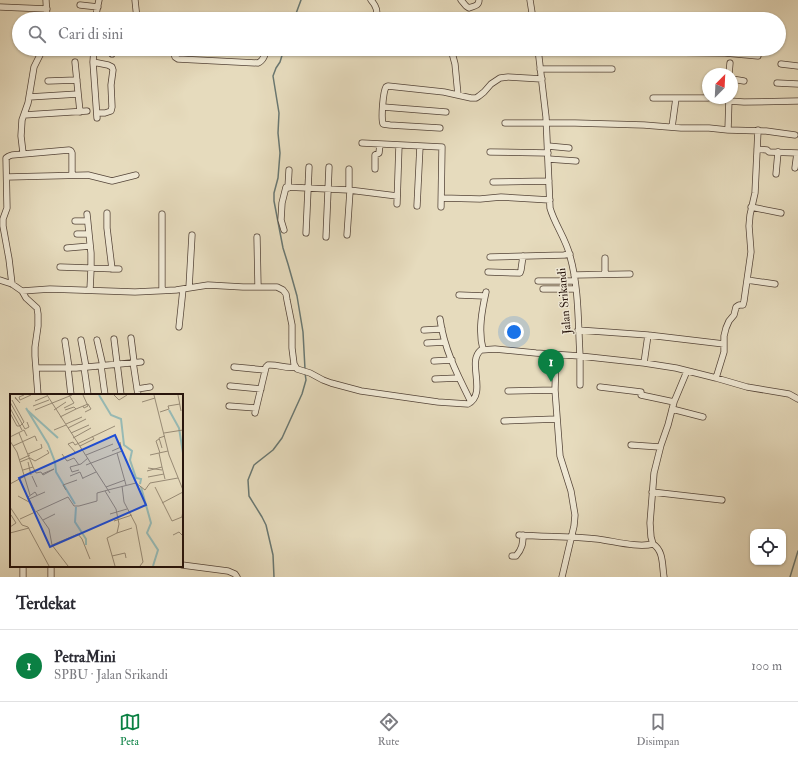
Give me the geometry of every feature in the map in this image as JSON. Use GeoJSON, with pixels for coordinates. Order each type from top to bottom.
{"type":"FeatureCollection","features":[{"type":"Feature","properties":{"kind":"street"},"geometry":{"type":"LineString","coordinates":[[0,7],[47,9],[46,0]]}},
{"type":"Feature","properties":{"kind":"street"},"geometry":{"type":"LineString","coordinates":[[96,12],[99,0]]}},
{"type":"Feature","properties":{"kind":"street"},"geometry":{"type":"LineString","coordinates":[[135,0],[136,12]]}},
{"type":"Feature","properties":{"kind":"street"},"geometry":{"type":"LineString","coordinates":[[371,0],[375,5],[377,12]]}},
{"type":"Feature","properties":{"kind":"street"},"geometry":{"type":"LineString","coordinates":[[461,0],[469,8],[477,5],[479,0]]}},
{"type":"Feature","properties":{"kind":"street"},"geometry":{"type":"LineString","coordinates":[[530,0],[532,12]]}},
{"type":"Feature","properties":{"kind":"street"},"geometry":{"type":"LineString","coordinates":[[80,5],[98,7]]}},
{"type":"Feature","properties":{"kind":"street"},"geometry":{"type":"LineString","coordinates":[[23,153],[21,136],[22,124],[28,103],[34,67],[40,56]]}},
{"type":"Feature","properties":{"kind":"street"},"geometry":{"type":"LineString","coordinates":[[93,56],[93,62],[97,116],[112,111],[111,85],[113,70],[112,67],[108,65],[93,62]]}},
{"type":"Feature","properties":{"kind":"street"},"geometry":{"type":"LineString","coordinates":[[175,56],[175,58],[178,59],[258,62],[262,60],[264,56]]}},
{"type":"Feature","properties":{"kind":"street"},"geometry":{"type":"LineString","coordinates":[[453,56],[458,95]]}},
{"type":"Feature","properties":{"kind":"street","name":"Jalan Srikandi"},"geometry":{"type":"LineString","coordinates":[[539,56],[547,123],[551,211],[570,254],[575,278],[580,356],[580,385]]}},
{"type":"Feature","properties":{"kind":"street"},"geometry":{"type":"LineString","coordinates":[[75,62],[80,112]]}},
{"type":"Feature","properties":{"kind":"street"},"geometry":{"type":"LineString","coordinates":[[730,63],[730,68]]}},
{"type":"Feature","properties":{"kind":"street"},"geometry":{"type":"LineString","coordinates":[[781,64],[798,66]]}},
{"type":"Feature","properties":{"kind":"street"},"geometry":{"type":"LineString","coordinates":[[540,69],[612,69]]}},
{"type":"Feature","properties":{"kind":"street"},"geometry":{"type":"LineString","coordinates":[[440,128],[383,124],[384,90],[386,87],[444,92],[464,97],[476,98],[491,84],[504,77],[542,79]]}},
{"type":"Feature","properties":{"kind":"street"},"geometry":{"type":"LineString","coordinates":[[48,81],[77,80]]}},
{"type":"Feature","properties":{"kind":"street"},"geometry":{"type":"LineString","coordinates":[[738,80],[744,81]]}},
{"type":"Feature","properties":{"kind":"street"},"geometry":{"type":"LineString","coordinates":[[777,83],[798,84]]}},
{"type":"Feature","properties":{"kind":"street"},"geometry":{"type":"LineString","coordinates":[[29,97],[78,94]]}},
{"type":"Feature","properties":{"kind":"street"},"geometry":{"type":"LineString","coordinates":[[653,98],[702,98]]}},
{"type":"Feature","properties":{"kind":"street"},"geometry":{"type":"LineString","coordinates":[[672,127],[676,98]]}},
{"type":"Feature","properties":{"kind":"street"},"geometry":{"type":"LineString","coordinates":[[738,99],[798,101]]}},
{"type":"Feature","properties":{"kind":"street"},"geometry":{"type":"LineString","coordinates":[[728,130],[729,104]]}},
{"type":"Feature","properties":{"kind":"street"},"geometry":{"type":"LineString","coordinates":[[383,107],[446,112]]}},
{"type":"Feature","properties":{"kind":"street"},"geometry":{"type":"LineString","coordinates":[[24,115],[87,111]]}},
{"type":"Feature","properties":{"kind":"street"},"geometry":{"type":"LineString","coordinates":[[505,123],[575,123],[709,128],[762,131],[795,135]]}},
{"type":"Feature","properties":{"kind":"street"},"geometry":{"type":"LineString","coordinates":[[716,378],[723,356],[725,332],[729,321],[734,315],[736,307],[743,305],[751,248],[749,226],[751,207],[755,193],[757,149],[762,131]]}},
{"type":"Feature","properties":{"kind":"street"},"geometry":{"type":"LineString","coordinates":[[362,143],[442,147],[441,207]]}},
{"type":"Feature","properties":{"kind":"street"},"geometry":{"type":"LineString","coordinates":[[375,169],[375,154],[379,153],[380,144]]}},
{"type":"Feature","properties":{"kind":"street"},"geometry":{"type":"LineString","coordinates":[[397,204],[399,145]]}},
{"type":"Feature","properties":{"kind":"street"},"geometry":{"type":"LineString","coordinates":[[417,206],[420,146]]}},
{"type":"Feature","properties":{"kind":"street"},"geometry":{"type":"LineString","coordinates":[[548,146],[569,148]]}},
{"type":"Feature","properties":{"kind":"street"},"geometry":{"type":"LineString","coordinates":[[757,149],[767,150],[769,152],[798,153],[795,168]]}},
{"type":"Feature","properties":{"kind":"street"},"geometry":{"type":"LineString","coordinates":[[12,284],[10,259],[3,226],[3,219],[6,212],[3,199],[7,177],[7,157],[23,153],[70,150],[72,153],[72,175]]}},
{"type":"Feature","properties":{"kind":"street"},"geometry":{"type":"LineString","coordinates":[[490,152],[548,156],[576,161]]}},
{"type":"Feature","properties":{"kind":"street"},"geometry":{"type":"LineString","coordinates":[[776,174],[778,152]]}},
{"type":"Feature","properties":{"kind":"street"},"geometry":{"type":"LineString","coordinates":[[306,233],[309,167]]}},
{"type":"Feature","properties":{"kind":"street"},"geometry":{"type":"LineString","coordinates":[[326,237],[329,167]]}},
{"type":"Feature","properties":{"kind":"street"},"geometry":{"type":"LineString","coordinates":[[347,235],[349,169]]}},
{"type":"Feature","properties":{"kind":"street"},"geometry":{"type":"LineString","coordinates":[[288,188],[289,170]]}},
{"type":"Feature","properties":{"kind":"street"},"geometry":{"type":"LineString","coordinates":[[7,177],[92,175],[112,180],[136,175]]}},
{"type":"Feature","properties":{"kind":"street"},"geometry":{"type":"LineString","coordinates":[[493,182],[549,181]]}},
{"type":"Feature","properties":{"kind":"street"},"geometry":{"type":"LineString","coordinates":[[284,230],[281,220],[282,203],[286,187],[397,196]]}},
{"type":"Feature","properties":{"kind":"street"},"geometry":{"type":"LineString","coordinates":[[442,198],[480,199],[501,197],[550,200]]}},
{"type":"Feature","properties":{"kind":"street"},"geometry":{"type":"LineString","coordinates":[[751,207],[781,213]]}},
{"type":"Feature","properties":{"kind":"street"},"geometry":{"type":"LineString","coordinates":[[60,267],[115,269],[107,228],[106,213]]}},
{"type":"Feature","properties":{"kind":"street"},"geometry":{"type":"LineString","coordinates":[[87,214],[91,269],[90,290]]}},
{"type":"Feature","properties":{"kind":"street"},"geometry":{"type":"LineString","coordinates":[[162,214],[162,290]]}},
{"type":"Feature","properties":{"kind":"street"},"geometry":{"type":"LineString","coordinates":[[75,221],[88,221]]}},
{"type":"Feature","properties":{"kind":"street"},"geometry":{"type":"LineString","coordinates":[[77,234],[89,234]]}},
{"type":"Feature","properties":{"kind":"street"},"geometry":{"type":"LineString","coordinates":[[179,327],[186,289],[192,235]]}},
{"type":"Feature","properties":{"kind":"street"},"geometry":{"type":"LineString","coordinates":[[257,237],[258,286]]}},
{"type":"Feature","properties":{"kind":"street"},"geometry":{"type":"LineString","coordinates":[[67,248],[90,246]]}},
{"type":"Feature","properties":{"kind":"street"},"geometry":{"type":"LineString","coordinates":[[490,257],[570,254]]}},
{"type":"Feature","properties":{"kind":"street"},"geometry":{"type":"LineString","coordinates":[[488,272],[520,273],[522,256]]}},
{"type":"Feature","properties":{"kind":"street"},"geometry":{"type":"LineString","coordinates":[[605,258],[605,274]]}},
{"type":"Feature","properties":{"kind":"street"},"geometry":{"type":"LineString","coordinates":[[538,281],[605,274],[630,274]]}},
{"type":"Feature","properties":{"kind":"street"},"geometry":{"type":"LineString","coordinates":[[0,280],[12,284],[22,291],[26,298],[37,308],[38,326],[36,368],[38,394]]}},
{"type":"Feature","properties":{"kind":"street"},"geometry":{"type":"LineString","coordinates":[[747,280],[775,284]]}},
{"type":"Feature","properties":{"kind":"street"},"geometry":{"type":"LineString","coordinates":[[22,291],[50,288],[127,292],[186,289],[208,285],[277,287],[283,290],[286,294],[292,325],[292,348],[295,366],[297,369],[310,373],[322,380],[360,391],[438,402],[464,404],[471,402],[475,396],[477,388],[475,365],[476,355],[483,349],[495,348],[644,363],[687,371],[747,387],[789,394],[798,399]]}},
{"type":"Feature","properties":{"kind":"street"},"geometry":{"type":"LineString","coordinates":[[543,289],[576,289]]}},
{"type":"Feature","properties":{"kind":"street"},"geometry":{"type":"LineString","coordinates":[[459,295],[485,294],[481,325],[483,349]]}},
{"type":"Feature","properties":{"kind":"street"},"geometry":{"type":"LineString","coordinates":[[440,319],[452,360],[471,402]]}},
{"type":"Feature","properties":{"kind":"street"},"geometry":{"type":"LineString","coordinates":[[424,330],[442,329]]}},
{"type":"Feature","properties":{"kind":"street"},"geometry":{"type":"LineString","coordinates":[[578,330],[648,335],[724,344]]}},
{"type":"Feature","properties":{"kind":"street"},"geometry":{"type":"LineString","coordinates":[[644,363],[648,335]]}},
{"type":"Feature","properties":{"kind":"street"},"geometry":{"type":"LineString","coordinates":[[131,338],[138,392],[150,387]]}},
{"type":"Feature","properties":{"kind":"street"},"geometry":{"type":"LineString","coordinates":[[114,339],[121,394]]}},
{"type":"Feature","properties":{"kind":"street"},"geometry":{"type":"LineString","coordinates":[[82,340],[88,394]]}},
{"type":"Feature","properties":{"kind":"street"},"geometry":{"type":"LineString","coordinates":[[97,340],[106,394]]}},
{"type":"Feature","properties":{"kind":"street"},"geometry":{"type":"LineString","coordinates":[[65,341],[71,394]]}},
{"type":"Feature","properties":{"kind":"street"},"geometry":{"type":"LineString","coordinates":[[426,343],[446,342]]}},
{"type":"Feature","properties":{"kind":"street"},"geometry":{"type":"LineString","coordinates":[[556,355],[555,390],[560,456],[571,491],[575,515],[574,526],[562,577]]}},
{"type":"Feature","properties":{"kind":"street"},"geometry":{"type":"LineString","coordinates":[[434,361],[452,360]]}},
{"type":"Feature","properties":{"kind":"street"},"geometry":{"type":"LineString","coordinates":[[36,368],[69,368],[141,362]]}},
{"type":"Feature","properties":{"kind":"street"},"geometry":{"type":"LineString","coordinates":[[229,406],[256,410],[266,367],[268,365],[287,368],[295,366]]}},
{"type":"Feature","properties":{"kind":"street"},"geometry":{"type":"LineString","coordinates":[[234,367],[265,370]]}},
{"type":"Feature","properties":{"kind":"street"},"geometry":{"type":"LineString","coordinates":[[664,577],[660,552],[653,544],[651,538],[650,523],[654,473],[660,447],[674,402],[687,371]]}},
{"type":"Feature","properties":{"kind":"street"},"geometry":{"type":"LineString","coordinates":[[435,379],[459,378]]}},
{"type":"Feature","properties":{"kind":"street"},"geometry":{"type":"LineString","coordinates":[[230,386],[261,389]]}},
{"type":"Feature","properties":{"kind":"street"},"geometry":{"type":"LineString","coordinates":[[600,387],[641,392],[641,395],[674,402]]}},
{"type":"Feature","properties":{"kind":"street"},"geometry":{"type":"LineString","coordinates":[[508,391],[555,390]]}},
{"type":"Feature","properties":{"kind":"street"},"geometry":{"type":"LineString","coordinates":[[672,409],[703,417]]}},
{"type":"Feature","properties":{"kind":"street"},"geometry":{"type":"LineString","coordinates":[[504,421],[557,420]]}},
{"type":"Feature","properties":{"kind":"street"},"geometry":{"type":"LineString","coordinates":[[631,445],[660,447]]}},
{"type":"Feature","properties":{"kind":"street"},"geometry":{"type":"LineString","coordinates":[[652,492],[722,500]]}},
{"type":"Feature","properties":{"kind":"street"},"geometry":{"type":"LineString","coordinates":[[512,556],[516,556],[521,551],[523,546],[521,535],[598,539],[643,545],[653,544]]}},
{"type":"Feature","properties":{"kind":"street"},"geometry":{"type":"LineString","coordinates":[[183,565],[228,571],[238,577]]}},
{"type":"Feature","properties":{"kind":"waterway"},"geometry":{"type":"LineString","coordinates":[[297,12],[301,0]]}},
{"type":"Feature","properties":{"kind":"waterway"},"geometry":{"type":"LineString","coordinates":[[282,56],[273,76],[279,113],[278,133],[280,153],[274,201],[283,248],[297,296],[303,332],[305,369]]}},
{"type":"Feature","properties":{"kind":"waterway"},"geometry":{"type":"LineString","coordinates":[[274,577],[273,555],[266,525],[249,496],[248,480],[254,465],[273,450],[282,438],[302,394],[306,380],[305,373]]}},
{"type":"Feature","properties":{"kind":"waterway"},"geometry":{"type":"LineString","coordinates":[[790,577],[798,551]]}},
{"type":"Feature","properties":{"kind":"place","name":"PetraMini"},"geometry":{"type":"Point","coordinates":[551,382]}}]}
